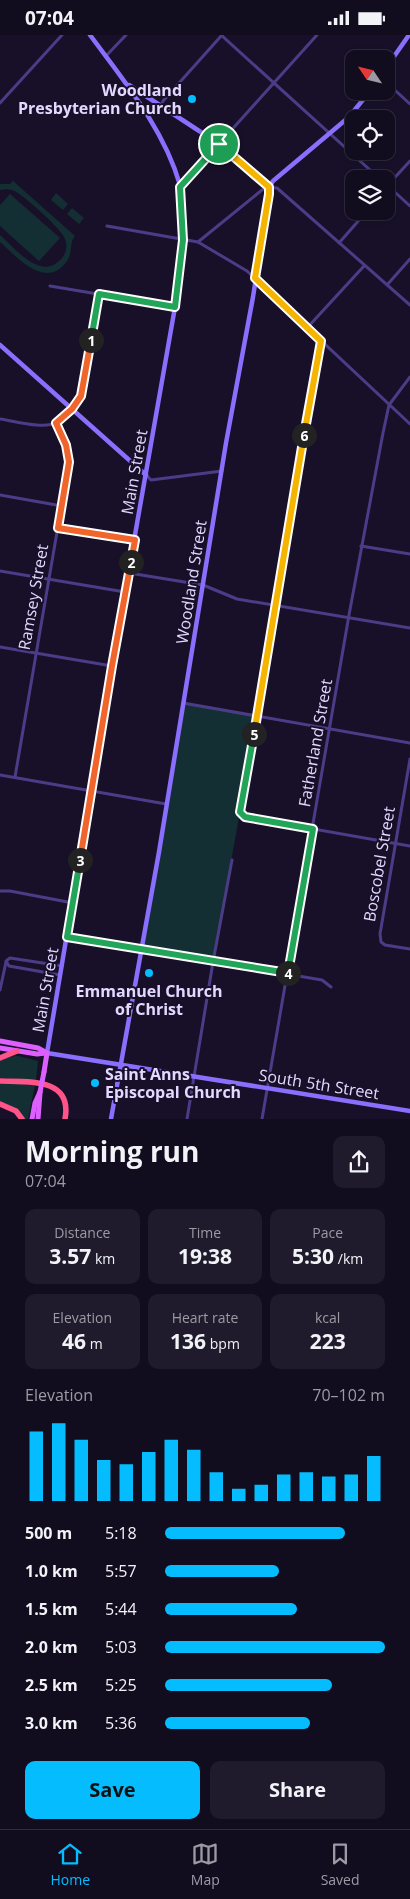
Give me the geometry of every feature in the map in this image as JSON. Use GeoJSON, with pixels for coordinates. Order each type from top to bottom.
{"type":"FeatureCollection","features":[{"type":"Feature","properties":{"kind":"highway"},"geometry":{"type":"LineString","coordinates":[[0,1058],[17,1051]]}},
{"type":"Feature","properties":{"kind":"highway"},"geometry":{"type":"LineString","coordinates":[[0,1081],[33,1082],[55,1088],[65,1101],[65,1119]]}},
{"type":"Feature","properties":{"kind":"highway"},"geometry":{"type":"LineString","coordinates":[[0,1104],[16,1111],[22,1119]]}},
{"type":"Feature","properties":{"kind":"main road"},"geometry":{"type":"LineString","coordinates":[[90,35],[128,84],[219,144],[269,187],[273,181],[349,117],[363,100]]}},
{"type":"Feature","properties":{"kind":"main road"},"geometry":{"type":"LineString","coordinates":[[395,56],[409,35]]}},
{"type":"Feature","properties":{"kind":"main road","name":"Main Street"},"geometry":{"type":"LineString","coordinates":[[40,1092],[175,307],[183,240],[180,187],[160,137],[128,84]]}},
{"type":"Feature","properties":{"kind":"main road","name":"Woodland Street"},"geometry":{"type":"LineString","coordinates":[[111,1119],[226,443],[253,297],[269,187]]}},
{"type":"Feature","properties":{"kind":"main road"},"geometry":{"type":"LineString","coordinates":[[0,345],[146,475]]}},
{"type":"Feature","properties":{"kind":"main road"},"geometry":{"type":"LineString","coordinates":[[0,1041],[38,1048],[47,1053]]}},
{"type":"Feature","properties":{"kind":"main road"},"geometry":{"type":"LineString","coordinates":[[0,1048],[37,1054],[47,1053]]}},
{"type":"Feature","properties":{"kind":"main road","name":"South 5th Street"},"geometry":{"type":"LineString","coordinates":[[47,1053],[410,1111]]}},
{"type":"Feature","properties":{"kind":"main road"},"geometry":{"type":"LineString","coordinates":[[32,1119],[35,1103],[40,1092]]}},
{"type":"Feature","properties":{"kind":"main road"},"geometry":{"type":"LineString","coordinates":[[38,1119],[40,1092]]}},
{"type":"Feature","properties":{"kind":"street"},"geometry":{"type":"LineString","coordinates":[[0,103],[62,35]]}},
{"type":"Feature","properties":{"kind":"street"},"geometry":{"type":"LineString","coordinates":[[106,56],[126,35]]}},
{"type":"Feature","properties":{"kind":"street"},"geometry":{"type":"LineString","coordinates":[[161,106],[163,101],[221,35],[370,170]]}},
{"type":"Feature","properties":{"kind":"street"},"geometry":{"type":"LineString","coordinates":[[180,187],[317,35]]}},
{"type":"Feature","properties":{"kind":"street"},"geometry":{"type":"LineString","coordinates":[[395,91],[410,104]]}},
{"type":"Feature","properties":{"kind":"street"},"geometry":{"type":"LineString","coordinates":[[395,177],[410,161]]}},
{"type":"Feature","properties":{"kind":"street"},"geometry":{"type":"LineString","coordinates":[[198,241],[262,190],[269,187],[277,188],[410,305]]}},
{"type":"Feature","properties":{"kind":"street"},"geometry":{"type":"LineString","coordinates":[[395,193],[410,206]]}},
{"type":"Feature","properties":{"kind":"street"},"geometry":{"type":"LineString","coordinates":[[339,243],[359,220]]}},
{"type":"Feature","properties":{"kind":"street"},"geometry":{"type":"LineString","coordinates":[[107,226],[198,241],[248,271],[410,424]]}},
{"type":"Feature","properties":{"kind":"street"},"geometry":{"type":"LineString","coordinates":[[388,285],[410,259]]}},
{"type":"Feature","properties":{"kind":"street"},"geometry":{"type":"LineString","coordinates":[[307,328],[364,265]]}},
{"type":"Feature","properties":{"kind":"street"},"geometry":{"type":"LineString","coordinates":[[50,286],[175,307]]}},
{"type":"Feature","properties":{"kind":"street"},"geometry":{"type":"LineString","coordinates":[[0,419],[46,426],[56,423],[72,409],[81,396],[99,294]]}},
{"type":"Feature","properties":{"kind":"street"},"geometry":{"type":"LineString","coordinates":[[321,341],[240,812],[245,817],[410,846]]}},
{"type":"Feature","properties":{"kind":"street","name":"Fatherland Street"},"geometry":{"type":"LineString","coordinates":[[262,1119],[361,546],[389,405],[410,377]]}},
{"type":"Feature","properties":{"kind":"street","name":"Ramsey Street"},"geometry":{"type":"LineString","coordinates":[[15,777],[69,462],[66,445],[56,423]]}},
{"type":"Feature","properties":{"kind":"street"},"geometry":{"type":"LineString","coordinates":[[146,475],[151,480],[222,471]]}},
{"type":"Feature","properties":{"kind":"street"},"geometry":{"type":"LineString","coordinates":[[0,495],[62,506]]}},
{"type":"Feature","properties":{"kind":"street"},"geometry":{"type":"LineString","coordinates":[[58,528],[135,540]]}},
{"type":"Feature","properties":{"kind":"street"},"geometry":{"type":"LineString","coordinates":[[361,546],[410,554]]}},
{"type":"Feature","properties":{"kind":"street"},"geometry":{"type":"LineString","coordinates":[[0,571],[126,592]]}},
{"type":"Feature","properties":{"kind":"street"},"geometry":{"type":"LineString","coordinates":[[129,573],[203,585],[237,599],[410,628]]}},
{"type":"Feature","properties":{"kind":"street"},"geometry":{"type":"LineString","coordinates":[[0,647],[112,666]]}},
{"type":"Feature","properties":{"kind":"street"},"geometry":{"type":"LineString","coordinates":[[183,703],[410,743]]}},
{"type":"Feature","properties":{"kind":"street","name":"Boscobel Street"},"geometry":{"type":"LineString","coordinates":[[410,759],[380,935],[381,942],[385,945],[410,949]]}},
{"type":"Feature","properties":{"kind":"street"},"geometry":{"type":"LineString","coordinates":[[0,775],[166,804]]}},
{"type":"Feature","properties":{"kind":"street"},"geometry":{"type":"LineString","coordinates":[[187,1119],[232,860]]}},
{"type":"Feature","properties":{"kind":"street"},"geometry":{"type":"LineString","coordinates":[[0,891],[10,891],[73,903]]}},
{"type":"Feature","properties":{"kind":"street"},"geometry":{"type":"LineString","coordinates":[[67,937],[322,980],[331,987]]}},
{"type":"Feature","properties":{"kind":"street"},"geometry":{"type":"LineString","coordinates":[[0,991],[6,961],[10,958],[62,966]]}},
{"type":"Feature","properties":{"kind":"street"},"geometry":{"type":"LineString","coordinates":[[24,969],[26,960]]}},
{"type":"Feature","properties":{"kind":"street"},"geometry":{"type":"LineString","coordinates":[[6,961],[9,966],[61,975]]}},
{"type":"Feature","properties":{"kind":"green space"},"geometry":{"type":"Polygon","coordinates":[[[13,181],[75,236],[72,241],[69,258],[59,269],[50,273],[32,268],[23,263],[0,242],[0,235],[28,260],[44,267],[60,260],[66,250],[66,242],[63,235],[43,213],[15,191],[8,189],[0,190],[0,184],[10,184],[13,181]]]}},
{"type":"Feature","properties":{"kind":"green space"},"geometry":{"type":"Polygon","coordinates":[[[56,193],[68,204],[63,210],[51,200],[56,193]]]}},
{"type":"Feature","properties":{"kind":"green space"},"geometry":{"type":"Polygon","coordinates":[[[10,194],[60,238],[39,261],[0,226],[0,205],[10,194]]]}},
{"type":"Feature","properties":{"kind":"green space"},"geometry":{"type":"Polygon","coordinates":[[[72,208],[84,218],[79,224],[67,214],[72,208]]]}},
{"type":"Feature","properties":{"kind":"green space"},"geometry":{"type":"Polygon","coordinates":[[[183,703],[257,717],[213,962],[141,949],[183,703]]]}},
{"type":"Feature","properties":{"kind":"green space"},"geometry":{"type":"Polygon","coordinates":[[[18,1056],[38,1061],[36,1080],[0,1078],[0,1061],[6,1057],[18,1056]]]}},
{"type":"Feature","properties":{"kind":"green space"},"geometry":{"type":"Polygon","coordinates":[[[0,1082],[35,1085],[28,1119],[23,1119],[13,1108],[0,1102],[0,1082]]]}},
{"type":"Feature","properties":{"kind":"place","name":"Woodland Presbyterian Church"},"geometry":{"type":"Point","coordinates":[192,99]}},
{"type":"Feature","properties":{"kind":"place","name":"Emmanuel Church of Christ"},"geometry":{"type":"Point","coordinates":[149,973]}},
{"type":"Feature","properties":{"kind":"place","name":"Saint Anns Episcopal Church"},"geometry":{"type":"Point","coordinates":[95,1083]}},
{"type":"Feature","properties":{"kind":"route"},"geometry":{"type":"LineString","coordinates":[[219,144],[269,187],[255,278],[321,341],[240,812],[245,817],[313,829],[287,974],[67,937],[135,540],[58,528],[69,462],[62,433],[56,423],[63,419],[81,396],[99,294],[175,307],[183,240],[180,187],[219,144]]}}]}
